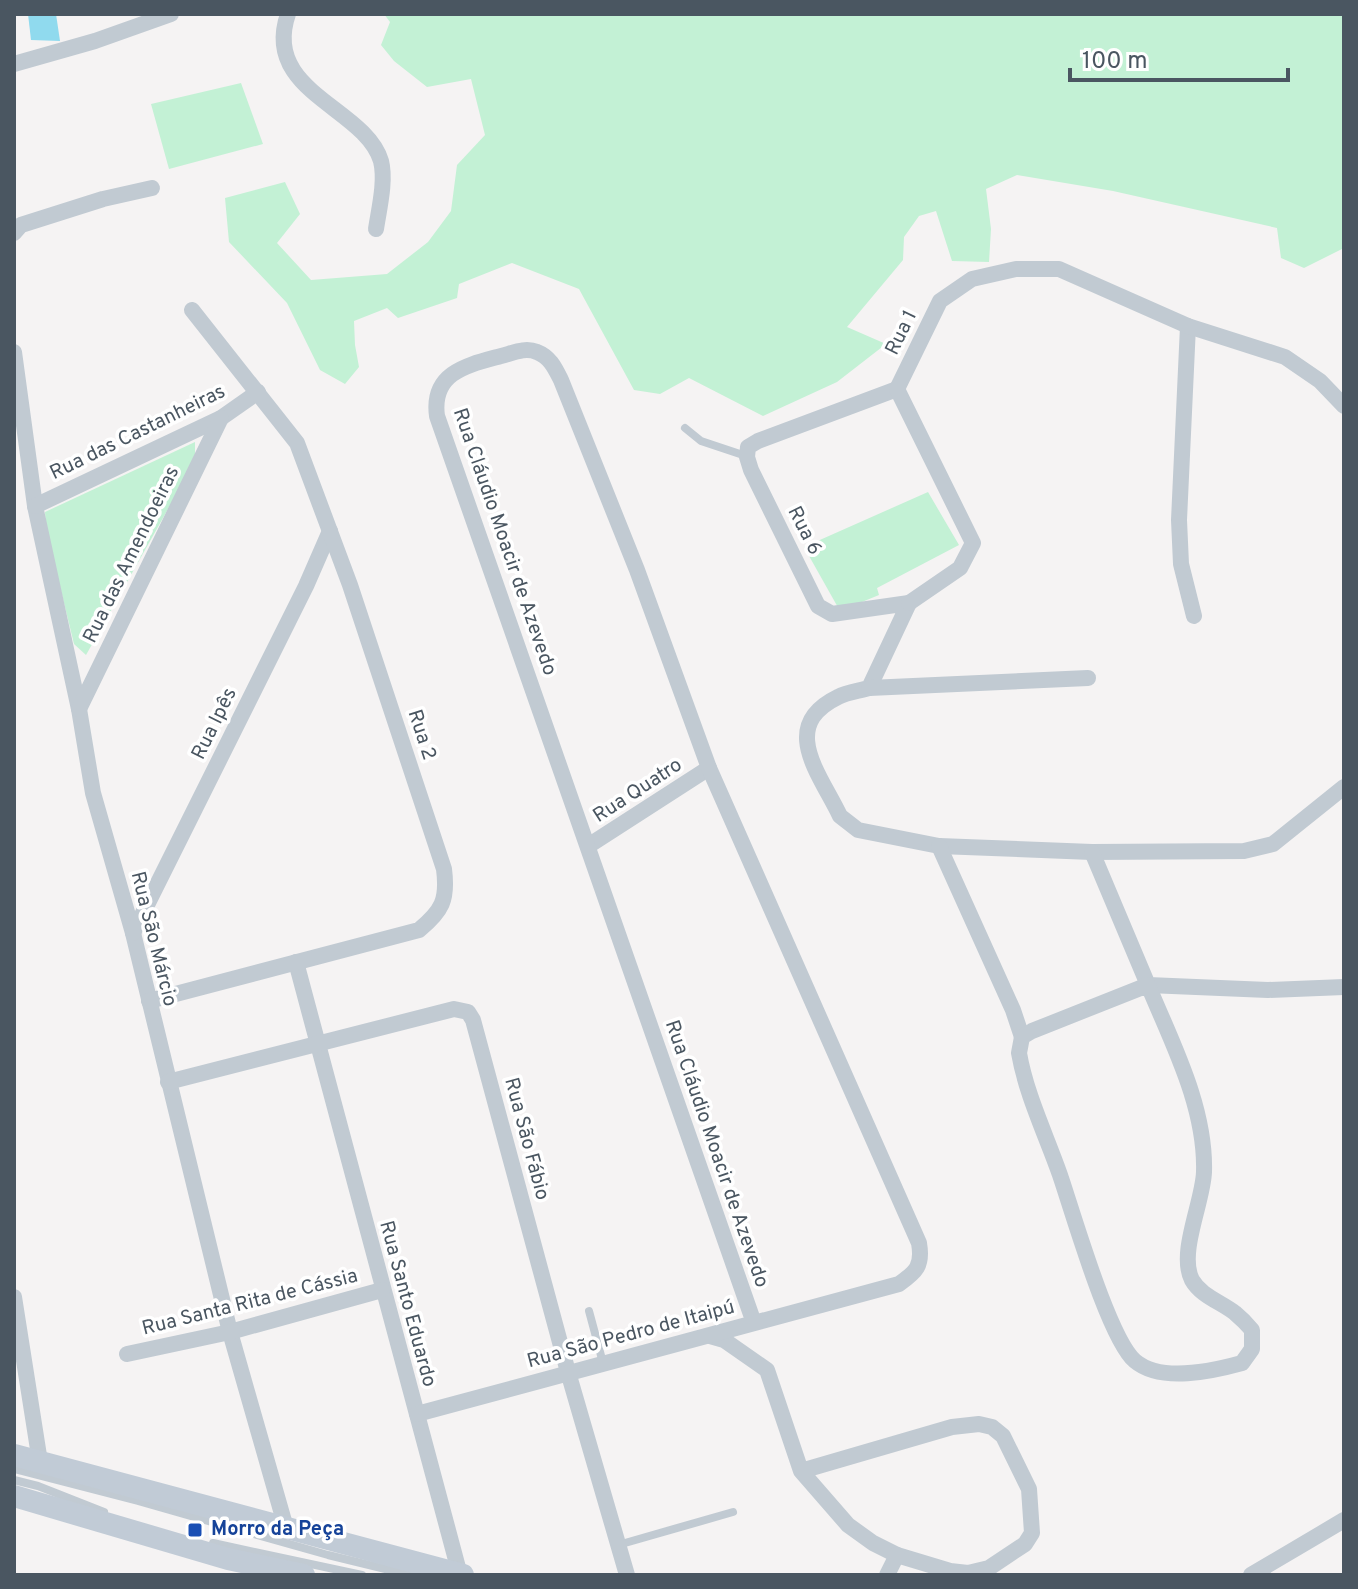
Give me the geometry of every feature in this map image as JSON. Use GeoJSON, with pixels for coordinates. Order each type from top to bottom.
{"type":"FeatureCollection","features":[{"type":"Feature","properties":{"kind":"main road"},"geometry":{"type":"LineString","coordinates":[[14,1455],[461,1575]]}},
{"type":"Feature","properties":{"kind":"main road"},"geometry":{"type":"LineString","coordinates":[[14,1496],[228,1559],[304,1575]]}},
{"type":"Feature","properties":{"kind":"street"},"geometry":{"type":"LineString","coordinates":[[14,64],[95,41],[144,19],[171,14]]}},
{"type":"Feature","properties":{"kind":"street"},"geometry":{"type":"LineString","coordinates":[[288,14],[285,47],[288,63],[302,81],[364,136],[380,157],[382,179],[376,229]]}},
{"type":"Feature","properties":{"kind":"street"},"geometry":{"type":"LineString","coordinates":[[14,233],[21,225],[103,199],[152,188]]}},
{"type":"Feature","properties":{"kind":"street","name":"Rua 1"},"geometry":{"type":"LineString","coordinates":[[897,389],[940,301],[972,279],[1016,269],[1059,269],[1188,326],[1285,357],[1320,381],[1344,406]]}},
{"type":"Feature","properties":{"kind":"street","name":"Rua 2"},"geometry":{"type":"LineString","coordinates":[[149,1001],[419,930],[435,917],[447,888],[439,854],[330,531],[297,443],[192,310]]}},
{"type":"Feature","properties":{"kind":"street"},"geometry":{"type":"LineString","coordinates":[[1188,326],[1179,520],[1181,564],[1194,616]]}},
{"type":"Feature","properties":{"kind":"street","name":"Rua Cláudio Moacir de Azevedo"},"geometry":{"type":"LineString","coordinates":[[754,1323],[437,416],[438,391],[449,377],[465,366],[527,349],[552,362],[637,570],[709,768],[919,1243]]}},
{"type":"Feature","properties":{"kind":"street","name":"Rua São Márcio"},"geometry":{"type":"LineString","coordinates":[[14,352],[35,506],[79,709],[93,793],[133,933],[230,1332],[286,1528]]}},
{"type":"Feature","properties":{"kind":"street"},"geometry":{"type":"LineString","coordinates":[[747,457],[748,447],[758,441],[897,389],[973,543],[960,568],[909,603],[869,688]]}},
{"type":"Feature","properties":{"kind":"street","name":"Rua das Castanheiras"},"geometry":{"type":"LineString","coordinates":[[35,506],[221,418],[258,392]]}},
{"type":"Feature","properties":{"kind":"street","name":"Rua das Amendoeiras"},"geometry":{"type":"LineString","coordinates":[[79,709],[221,418]]}},
{"type":"Feature","properties":{"kind":"street","name":"Rua 6"},"geometry":{"type":"LineString","coordinates":[[747,457],[818,606],[832,614],[909,603]]}},
{"type":"Feature","properties":{"kind":"street","name":"Rua Ipês"},"geometry":{"type":"LineString","coordinates":[[133,933],[306,586],[330,531]]}},
{"type":"Feature","properties":{"kind":"street"},"geometry":{"type":"LineString","coordinates":[[1088,678],[869,688],[837,697],[809,719],[807,749],[840,816],[849,824],[858,830],[939,846],[1092,852],[1244,851],[1273,844],[1344,787]]}},
{"type":"Feature","properties":{"kind":"street","name":"Rua Quatro"},"geometry":{"type":"LineString","coordinates":[[588,846],[709,768]]}},
{"type":"Feature","properties":{"kind":"street"},"geometry":{"type":"LineString","coordinates":[[939,846],[1013,1010],[1022,1037],[1019,1053],[1021,1065],[1119,1340],[1135,1361],[1148,1368],[1186,1375],[1242,1363],[1252,1349],[1252,1330],[1236,1314],[1199,1290],[1190,1277],[1189,1253],[1204,1173],[1200,1125],[1174,1049],[1092,852]]}},
{"type":"Feature","properties":{"kind":"street","name":"Rua Santo Eduardo"},"geometry":{"type":"LineString","coordinates":[[296,962],[461,1575]]}},
{"type":"Feature","properties":{"kind":"street"},"geometry":{"type":"LineString","coordinates":[[1022,1037],[1148,985],[1268,990],[1344,987]]}},
{"type":"Feature","properties":{"kind":"street","name":"Rua São Fábio"},"geometry":{"type":"LineString","coordinates":[[168,1082],[454,1009],[468,1012],[473,1020],[568,1372],[627,1575]]}},
{"type":"Feature","properties":{"kind":"street","name":"Rua São Pedro de Itaipú"},"geometry":{"type":"LineString","coordinates":[[417,1414],[899,1284],[916,1272],[921,1263],[919,1243]]}},
{"type":"Feature","properties":{"kind":"street","name":"Rua Santa Rita de Cássia"},"geometry":{"type":"LineString","coordinates":[[127,1354],[230,1332],[382,1290]]}},
{"type":"Feature","properties":{"kind":"street"},"geometry":{"type":"LineString","coordinates":[[14,1297],[40,1462]]}},
{"type":"Feature","properties":{"kind":"street"},"geometry":{"type":"LineString","coordinates":[[710,1336],[724,1340],[767,1370],[801,1471],[848,1525],[897,1555],[950,1571],[968,1573],[989,1568],[1025,1544],[1032,1533],[1029,1489],[1003,1436],[992,1427],[979,1424],[952,1427],[801,1471]]}},
{"type":"Feature","properties":{"kind":"street"},"geometry":{"type":"LineString","coordinates":[[1251,1575],[1344,1520]]}},
{"type":"Feature","properties":{"kind":"street"},"geometry":{"type":"LineString","coordinates":[[887,1575],[897,1555]]}},
{"type":"Feature","properties":{"kind":"lane"},"geometry":{"type":"LineString","coordinates":[[685,428],[701,441],[747,457]]}},
{"type":"Feature","properties":{"kind":"lane"},"geometry":{"type":"LineString","coordinates":[[589,1311],[603,1363]]}},
{"type":"Feature","properties":{"kind":"lane"},"geometry":{"type":"LineString","coordinates":[[14,1469],[410,1575]]}},
{"type":"Feature","properties":{"kind":"lane"},"geometry":{"type":"LineString","coordinates":[[14,1480],[38,1486],[111,1515],[181,1535],[362,1575]]}},
{"type":"Feature","properties":{"kind":"lane"},"geometry":{"type":"LineString","coordinates":[[618,1545],[733,1512]]}},
{"type":"Feature","properties":{"kind":"green space"},"geometry":{"type":"Polygon","coordinates":[[[384,14],[1344,14],[1344,251],[1342,249],[1304,268],[1281,258],[1277,228],[1113,191],[1017,175],[986,189],[991,229],[989,262],[952,261],[936,211],[919,216],[904,237],[903,260],[847,327],[886,344],[837,382],[763,416],[689,378],[660,394],[634,390],[579,289],[512,263],[459,284],[457,298],[398,318],[387,308],[354,321],[359,367],[345,384],[320,370],[287,303],[229,242],[225,198],[285,182],[300,214],[277,243],[311,280],[387,274],[428,242],[451,211],[457,165],[485,135],[471,79],[427,87],[394,61],[381,45],[390,22],[384,14]]]}},
{"type":"Feature","properties":{"kind":"green space"},"geometry":{"type":"Polygon","coordinates":[[[241,83],[263,144],[169,169],[151,104],[241,83]]]}},
{"type":"Feature","properties":{"kind":"green space"},"geometry":{"type":"Polygon","coordinates":[[[195,442],[195,461],[86,655],[74,644],[46,529],[45,512],[195,442]]]}},
{"type":"Feature","properties":{"kind":"green space"},"geometry":{"type":"Polygon","coordinates":[[[928,492],[959,545],[877,588],[879,595],[840,611],[804,547],[928,492]]]}},
{"type":"Feature","properties":{"kind":"water"},"geometry":{"type":"Polygon","coordinates":[[[28,14],[56,14],[60,41],[31,40],[28,14]]]}},
{"type":"Feature","properties":{"kind":"place","name":"Morro da Peça"},"geometry":{"type":"Point","coordinates":[195,1530]}}]}
